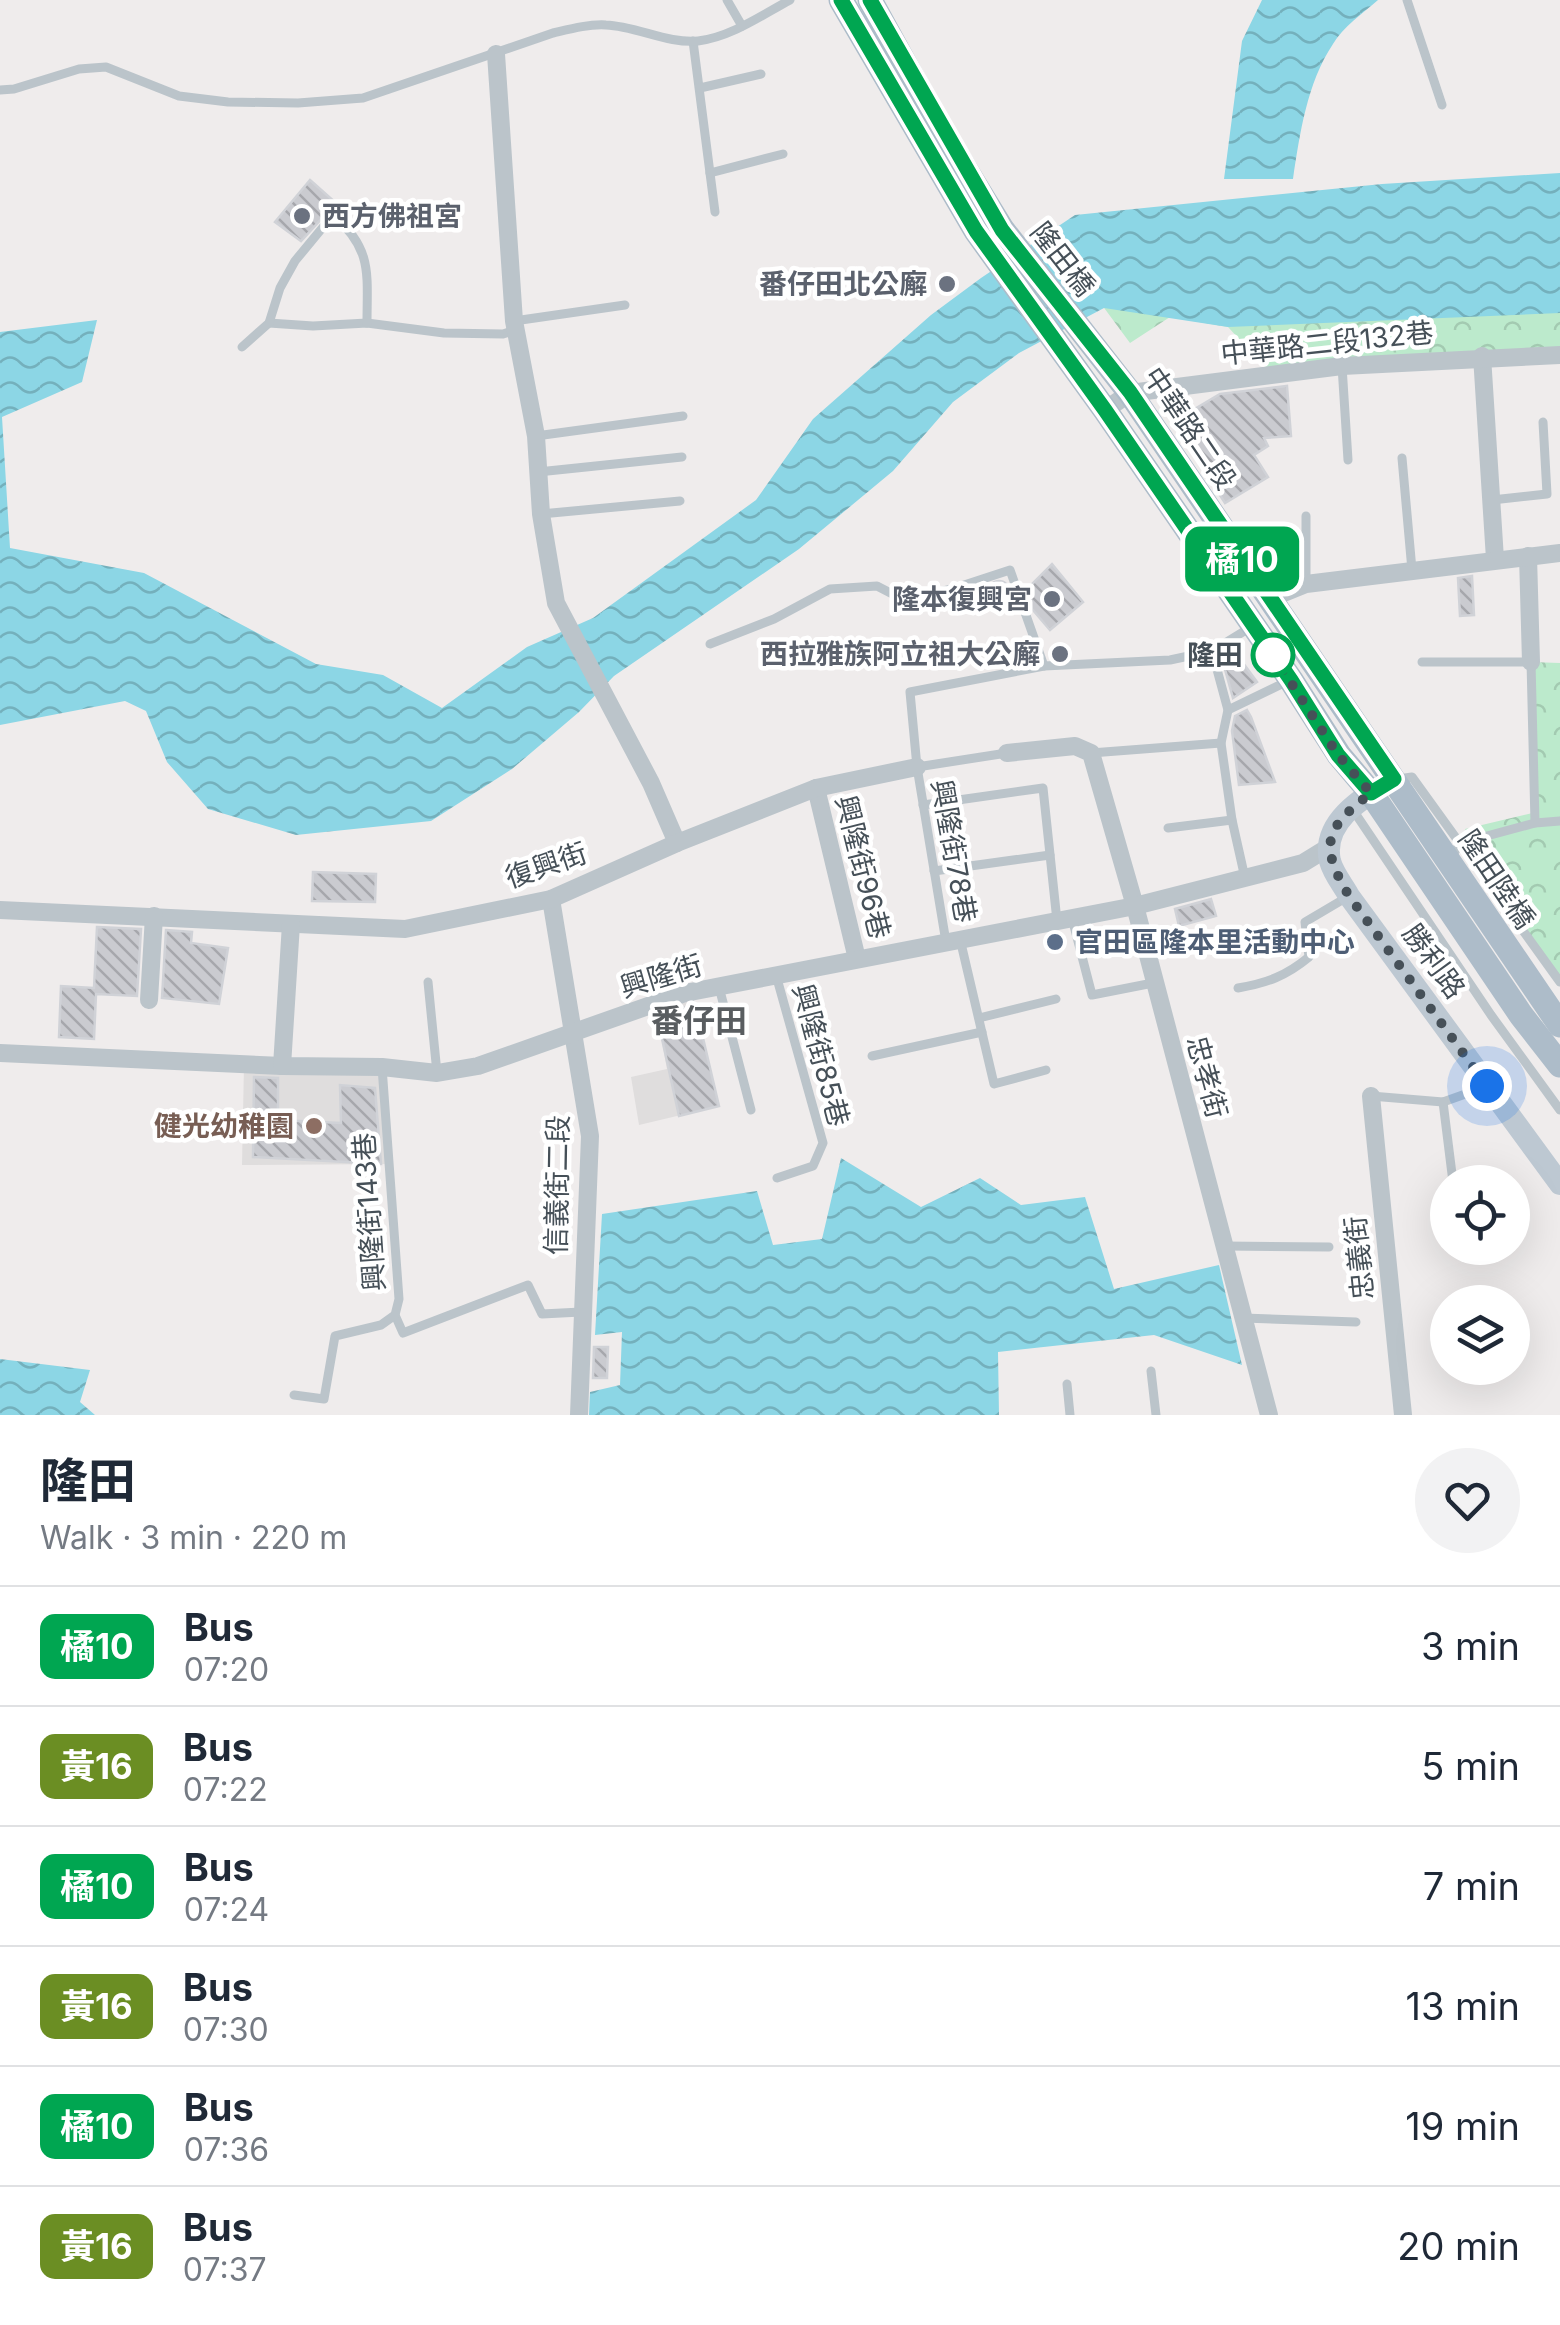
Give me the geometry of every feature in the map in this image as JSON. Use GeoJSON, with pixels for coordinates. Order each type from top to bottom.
{"type":"FeatureCollection","features":[{"type":"Feature","properties":{"kind":"main road","name":"隆田橋"},"geometry":{"type":"LineString","coordinates":[[841,0],[976,231],[1105,410]]}},
{"type":"Feature","properties":{"kind":"main road","name":"隆田橋"},"geometry":{"type":"LineString","coordinates":[[870,0],[1002,230],[1077,325]]}},
{"type":"Feature","properties":{"kind":"main road","name":"中華路二段"},"geometry":{"type":"LineString","coordinates":[[1077,325],[1130,392],[1418,816]]}},
{"type":"Feature","properties":{"kind":"main road"},"geometry":{"type":"LineString","coordinates":[[1105,410],[1291,680],[1361,800]]}},
{"type":"Feature","properties":{"kind":"main road"},"geometry":{"type":"LineString","coordinates":[[1329,848],[1332,835],[1361,800],[1394,779]]}},
{"type":"Feature","properties":{"kind":"main road","name":"隆田陸橋"},"geometry":{"type":"LineString","coordinates":[[1361,800],[1423,869],[1560,1066]]}},
{"type":"Feature","properties":{"kind":"main road","name":"隆田陸橋"},"geometry":{"type":"LineString","coordinates":[[1418,816],[1455,852],[1560,1025]]}},
{"type":"Feature","properties":{"kind":"main road","name":"勝利路"},"geometry":{"type":"LineString","coordinates":[[1329,848],[1330,864],[1349,896],[1560,1184]]}},
{"type":"Feature","properties":{"kind":"street"},"geometry":{"type":"LineString","coordinates":[[496,54],[516,325],[536,436],[541,514],[556,604],[652,783],[677,843]]}},
{"type":"Feature","properties":{"kind":"street","name":"中華路二段132巷"},"geometry":{"type":"LineString","coordinates":[[1105,410],[1130,392],[1342,366],[1560,354]]}},
{"type":"Feature","properties":{"kind":"street"},"geometry":{"type":"LineString","coordinates":[[1482,356],[1495,560]]}},
{"type":"Feature","properties":{"kind":"street"},"geometry":{"type":"LineString","coordinates":[[1269,599],[1306,584],[1560,554]]}},
{"type":"Feature","properties":{"kind":"street"},"geometry":{"type":"LineString","coordinates":[[1528,556],[1531,662]]}},
{"type":"Feature","properties":{"kind":"street","name":"復興街"},"geometry":{"type":"LineString","coordinates":[[1007,753],[1074,746],[1090,753]]}},
{"type":"Feature","properties":{"kind":"street","name":"忠孝街"},"geometry":{"type":"LineString","coordinates":[[1090,753],[1269,1415]]}},
{"type":"Feature","properties":{"kind":"street","name":"復興街"},"geometry":{"type":"LineString","coordinates":[[0,910],[405,929],[551,899],[816,788],[917,767]]}},
{"type":"Feature","properties":{"kind":"street","name":"興隆街96巷"},"geometry":{"type":"LineString","coordinates":[[816,788],[858,959]]}},
{"type":"Feature","properties":{"kind":"street","name":"興隆街"},"geometry":{"type":"LineString","coordinates":[[0,1053],[437,1073],[478,1066],[685,993],[1134,906],[1303,864],[1329,848]]}},
{"type":"Feature","properties":{"kind":"street","name":"信義街二段"},"geometry":{"type":"LineString","coordinates":[[551,899],[590,1136],[579,1415]]}},
{"type":"Feature","properties":{"kind":"street"},"geometry":{"type":"LineString","coordinates":[[149,1000],[154,916]]}},
{"type":"Feature","properties":{"kind":"street"},"geometry":{"type":"LineString","coordinates":[[282,1066],[291,924]]}},
{"type":"Feature","properties":{"kind":"street","name":"忠義街"},"geometry":{"type":"LineString","coordinates":[[1370,1096],[1403,1415]]}},
{"type":"Feature","properties":{"kind":"lane"},"geometry":{"type":"LineString","coordinates":[[727,0],[742,26]]}},
{"type":"Feature","properties":{"kind":"lane"},"geometry":{"type":"LineString","coordinates":[[0,90],[79,69],[106,67],[179,96],[228,102],[363,98],[552,33],[608,25],[693,42],[742,26],[790,0]]}},
{"type":"Feature","properties":{"kind":"lane"},"geometry":{"type":"LineString","coordinates":[[1406,0],[1442,106]]}},
{"type":"Feature","properties":{"kind":"lane"},"geometry":{"type":"LineString","coordinates":[[693,42],[715,212]]}},
{"type":"Feature","properties":{"kind":"lane"},"geometry":{"type":"LineString","coordinates":[[700,88],[761,74]]}},
{"type":"Feature","properties":{"kind":"lane"},"geometry":{"type":"LineString","coordinates":[[710,172],[783,154]]}},
{"type":"Feature","properties":{"kind":"lane"},"geometry":{"type":"LineString","coordinates":[[242,346],[269,322],[280,288],[295,261],[334,215],[356,234],[368,271],[367,323]]}},
{"type":"Feature","properties":{"kind":"lane"},"geometry":{"type":"LineString","coordinates":[[269,322],[313,326],[367,323],[444,334],[503,334],[516,325],[625,305]]}},
{"type":"Feature","properties":{"kind":"lane"},"geometry":{"type":"LineString","coordinates":[[1342,366],[1348,460]]}},
{"type":"Feature","properties":{"kind":"lane"},"geometry":{"type":"LineString","coordinates":[[536,436],[682,416]]}},
{"type":"Feature","properties":{"kind":"lane"},"geometry":{"type":"LineString","coordinates":[[1490,500],[1547,494],[1543,422]]}},
{"type":"Feature","properties":{"kind":"lane"},"geometry":{"type":"LineString","coordinates":[[538,472],[682,457]]}},
{"type":"Feature","properties":{"kind":"lane"},"geometry":{"type":"LineString","coordinates":[[1402,458],[1412,570]]}},
{"type":"Feature","properties":{"kind":"lane"},"geometry":{"type":"LineString","coordinates":[[541,514],[680,501]]}},
{"type":"Feature","properties":{"kind":"lane"},"geometry":{"type":"LineString","coordinates":[[1306,516],[1306,584]]}},
{"type":"Feature","properties":{"kind":"lane"},"geometry":{"type":"LineString","coordinates":[[710,644],[774,620],[830,590],[877,586],[904,600],[952,590],[1010,570],[1044,666],[1170,660],[1212,651],[1254,626]]}},
{"type":"Feature","properties":{"kind":"lane"},"geometry":{"type":"LineString","coordinates":[[1212,651],[1228,710],[1221,743],[1245,878]]}},
{"type":"Feature","properties":{"kind":"lane"},"geometry":{"type":"LineString","coordinates":[[1422,662],[1531,662],[1534,823]]}},
{"type":"Feature","properties":{"kind":"lane","name":"興隆街78巷"},"geometry":{"type":"LineString","coordinates":[[1044,666],[910,692],[917,767],[934,871],[979,1018],[994,1084],[1046,1070]]}},
{"type":"Feature","properties":{"kind":"lane"},"geometry":{"type":"LineString","coordinates":[[1228,710],[1291,680]]}},
{"type":"Feature","properties":{"kind":"lane"},"geometry":{"type":"LineString","coordinates":[[1090,753],[1221,743]]}},
{"type":"Feature","properties":{"kind":"lane","name":"復興街"},"geometry":{"type":"LineString","coordinates":[[917,767],[1007,753]]}},
{"type":"Feature","properties":{"kind":"lane"},"geometry":{"type":"LineString","coordinates":[[1394,779],[1412,777],[1455,852],[1560,982]]}},
{"type":"Feature","properties":{"kind":"lane"},"geometry":{"type":"LineString","coordinates":[[923,805],[1043,788],[1050,855],[1064,919],[1092,995],[1153,983]]}},
{"type":"Feature","properties":{"kind":"lane"},"geometry":{"type":"LineString","coordinates":[[1361,800],[1491,1015],[1560,1110]]}},
{"type":"Feature","properties":{"kind":"lane"},"geometry":{"type":"LineString","coordinates":[[1168,828],[1232,820]]}},
{"type":"Feature","properties":{"kind":"lane"},"geometry":{"type":"LineString","coordinates":[[1455,852],[1534,823],[1560,821]]}},
{"type":"Feature","properties":{"kind":"lane"},"geometry":{"type":"LineString","coordinates":[[934,871],[1050,855]]}},
{"type":"Feature","properties":{"kind":"lane"},"geometry":{"type":"LineString","coordinates":[[1238,988],[1270,982],[1290,973],[1309,957],[1305,922],[1349,896]]}},
{"type":"Feature","properties":{"kind":"lane","name":"興隆街85巷"},"geometry":{"type":"LineString","coordinates":[[776,975],[824,1143],[814,1166],[777,1178]]}},
{"type":"Feature","properties":{"kind":"lane"},"geometry":{"type":"LineString","coordinates":[[428,982],[437,1073]]}},
{"type":"Feature","properties":{"kind":"lane"},"geometry":{"type":"LineString","coordinates":[[718,986],[751,1110]]}},
{"type":"Feature","properties":{"kind":"lane"},"geometry":{"type":"LineString","coordinates":[[979,1018],[1056,999]]}},
{"type":"Feature","properties":{"kind":"lane"},"geometry":{"type":"LineString","coordinates":[[872,1056],[982,1032]]}},
{"type":"Feature","properties":{"kind":"lane","name":"興隆街143巷"},"geometry":{"type":"LineString","coordinates":[[294,1395],[324,1399],[335,1336],[380,1325],[395,1315],[398,1299],[382,1068]]}},
{"type":"Feature","properties":{"kind":"lane"},"geometry":{"type":"LineString","coordinates":[[1370,1096],[1443,1102],[1487,1086]]}},
{"type":"Feature","properties":{"kind":"lane"},"geometry":{"type":"LineString","coordinates":[[1443,1102],[1450,1165]]}},
{"type":"Feature","properties":{"kind":"lane"},"geometry":{"type":"LineString","coordinates":[[1224,1246],[1329,1247]]}},
{"type":"Feature","properties":{"kind":"lane"},"geometry":{"type":"LineString","coordinates":[[395,1315],[403,1333],[528,1285],[542,1314],[581,1312]]}},
{"type":"Feature","properties":{"kind":"lane"},"geometry":{"type":"LineString","coordinates":[[1243,1318],[1356,1322]]}},
{"type":"Feature","properties":{"kind":"lane"},"geometry":{"type":"LineString","coordinates":[[1152,1371],[1156,1415]]}},
{"type":"Feature","properties":{"kind":"lane"},"geometry":{"type":"LineString","coordinates":[[1068,1384],[1070,1415]]}},
{"type":"Feature","properties":{"kind":"shaded area"},"geometry":{"type":"Polygon","coordinates":[[[694,1000],[719,1106],[639,1125],[631,1077],[667,1069],[656,1010],[694,1000]]]}},
{"type":"Feature","properties":{"kind":"shaded area","name":"健光幼稚園"},"geometry":{"type":"Polygon","coordinates":[[[244,1064],[382,1067],[389,1164],[242,1165],[244,1064]]]}},
{"type":"Feature","properties":{"kind":"green space"},"geometry":{"type":"Polygon","coordinates":[[[1075,215],[1560,218],[1560,355],[1265,367],[1228,327],[1170,317],[1130,343],[1068,259],[1075,215]]]}},
{"type":"Feature","properties":{"kind":"green space"},"geometry":{"type":"Polygon","coordinates":[[[1531,662],[1560,663],[1560,976],[1538,953],[1465,829],[1537,812],[1531,662]]]}},
{"type":"Feature","properties":{"kind":"water"},"geometry":{"type":"Polygon","coordinates":[[[1262,0],[1378,0],[1342,32],[1324,59],[1306,109],[1293,179],[1224,179],[1242,41],[1262,0]]]}},
{"type":"Feature","properties":{"kind":"water"},"geometry":{"type":"Polygon","coordinates":[[[1560,173],[1560,313],[1228,327],[1104,308],[1019,353],[953,402],[893,471],[799,549],[614,676],[579,712],[512,769],[431,821],[296,835],[208,809],[167,762],[146,711],[125,701],[0,725],[0,332],[97,320],[82,382],[2,417],[10,548],[144,573],[316,664],[383,675],[442,708],[527,647],[593,618],[756,500],[813,419],[931,315],[1075,215],[1382,184],[1560,173]]]}},
{"type":"Feature","properties":{"kind":"water"},"geometry":{"type":"Polygon","coordinates":[[[841,1158],[921,1207],[980,1178],[1021,1205],[1085,1197],[1114,1289],[1219,1265],[1242,1365],[1154,1335],[998,1352],[999,1415],[589,1415],[590,1392],[620,1385],[622,1332],[595,1335],[602,1214],[757,1191],[773,1245],[822,1239],[841,1158]]]}},
{"type":"Feature","properties":{"kind":"water"},"geometry":{"type":"Polygon","coordinates":[[[0,1359],[90,1370],[80,1402],[95,1415],[0,1415],[0,1359]]]}},
{"type":"Feature","properties":{"kind":"building","name":"西方佛祖宮"},"geometry":{"type":"Polygon","coordinates":[[[310,180],[336,203],[301,241],[275,222],[310,180]]]}},
{"type":"Feature","properties":{"kind":"building"},"geometry":{"type":"Polygon","coordinates":[[[1287,386],[1291,436],[1264,438],[1268,446],[1254,455],[1268,477],[1225,503],[1173,422],[1220,394],[1287,386]]]}},
{"type":"Feature","properties":{"kind":"building","name":"隆本復興宮"},"geometry":{"type":"Polygon","coordinates":[[[1052,564],[1083,602],[1050,630],[1032,609],[1026,590],[1052,564]]]}},
{"type":"Feature","properties":{"kind":"building"},"geometry":{"type":"Polygon","coordinates":[[[1472,576],[1474,615],[1460,616],[1458,578],[1472,576]]]}},
{"type":"Feature","properties":{"kind":"building"},"geometry":{"type":"Polygon","coordinates":[[[999,581],[1009,591],[999,601],[989,591],[999,581]]]}},
{"type":"Feature","properties":{"kind":"building"},"geometry":{"type":"Polygon","coordinates":[[[1232,648],[1257,682],[1233,698],[1221,655],[1232,648]]]}},
{"type":"Feature","properties":{"kind":"building"},"geometry":{"type":"Polygon","coordinates":[[[1247,710],[1275,782],[1239,785],[1232,731],[1235,716],[1247,710]]]}},
{"type":"Feature","properties":{"kind":"building"},"geometry":{"type":"Polygon","coordinates":[[[313,872],[376,874],[375,902],[312,901],[313,872]]]}},
{"type":"Feature","properties":{"kind":"building"},"geometry":{"type":"Polygon","coordinates":[[[1211,899],[1216,916],[1179,926],[1175,909],[1211,899]]]}},
{"type":"Feature","properties":{"kind":"building"},"geometry":{"type":"Polygon","coordinates":[[[97,927],[141,929],[137,996],[96,994],[94,1039],[59,1037],[61,986],[94,988],[97,927]]]}},
{"type":"Feature","properties":{"kind":"building"},"geometry":{"type":"Polygon","coordinates":[[[166,930],[192,932],[191,943],[228,948],[219,1004],[162,998],[166,930]]]}},
{"type":"Feature","properties":{"kind":"building"},"geometry":{"type":"Polygon","coordinates":[[[695,1004],[719,1106],[679,1116],[657,1016],[695,1004]]]}},
{"type":"Feature","properties":{"kind":"building"},"geometry":{"type":"Polygon","coordinates":[[[254,1077],[278,1078],[278,1120],[341,1123],[340,1085],[375,1088],[381,1164],[253,1157],[254,1077]]]}},
{"type":"Feature","properties":{"kind":"building"},"geometry":{"type":"Polygon","coordinates":[[[594,1347],[608,1347],[607,1378],[593,1378],[594,1347]]]}},
{"type":"Feature","properties":{"kind":"bus line","name":"橘10"},"geometry":{"type":"LineString","coordinates":[[841,0],[976,231],[1105,410],[1291,680],[1338,755],[1371,793],[1394,779],[1130,392],[1002,230],[940,128],[870,0]]}},
{"type":"Feature","properties":{"kind":"place","name":"西方佛祖宮"},"geometry":{"type":"Point","coordinates":[302,216]}},
{"type":"Feature","properties":{"kind":"place","name":"番仔田北公廨"},"geometry":{"type":"Point","coordinates":[947,284]}},
{"type":"Feature","properties":{"kind":"place","name":"隆本復興宮"},"geometry":{"type":"Point","coordinates":[1052,599]}},
{"type":"Feature","properties":{"kind":"place","name":"西拉雅族阿立祖大公廨"},"geometry":{"type":"Point","coordinates":[1060,654]}},
{"type":"Feature","properties":{"kind":"place","name":"隆田"},"geometry":{"type":"Point","coordinates":[1273,655]}},
{"type":"Feature","properties":{"kind":"place","name":"官田區隆本里活動中心"},"geometry":{"type":"Point","coordinates":[1055,942]}},
{"type":"Feature","properties":{"kind":"place","name":"健光幼稚園"},"geometry":{"type":"Point","coordinates":[314,1126]}},
{"type":"Feature","properties":{"kind":"district","name":"番仔田"},"geometry":{"type":"Point","coordinates":[699,1020]}},
{"type":"Feature","properties":{"kind":"route"},"geometry":{"type":"LineString","coordinates":[[1273,655],[1338,755],[1371,793],[1343,816],[1332,835],[1330,864],[1487,1086]]}}]}
